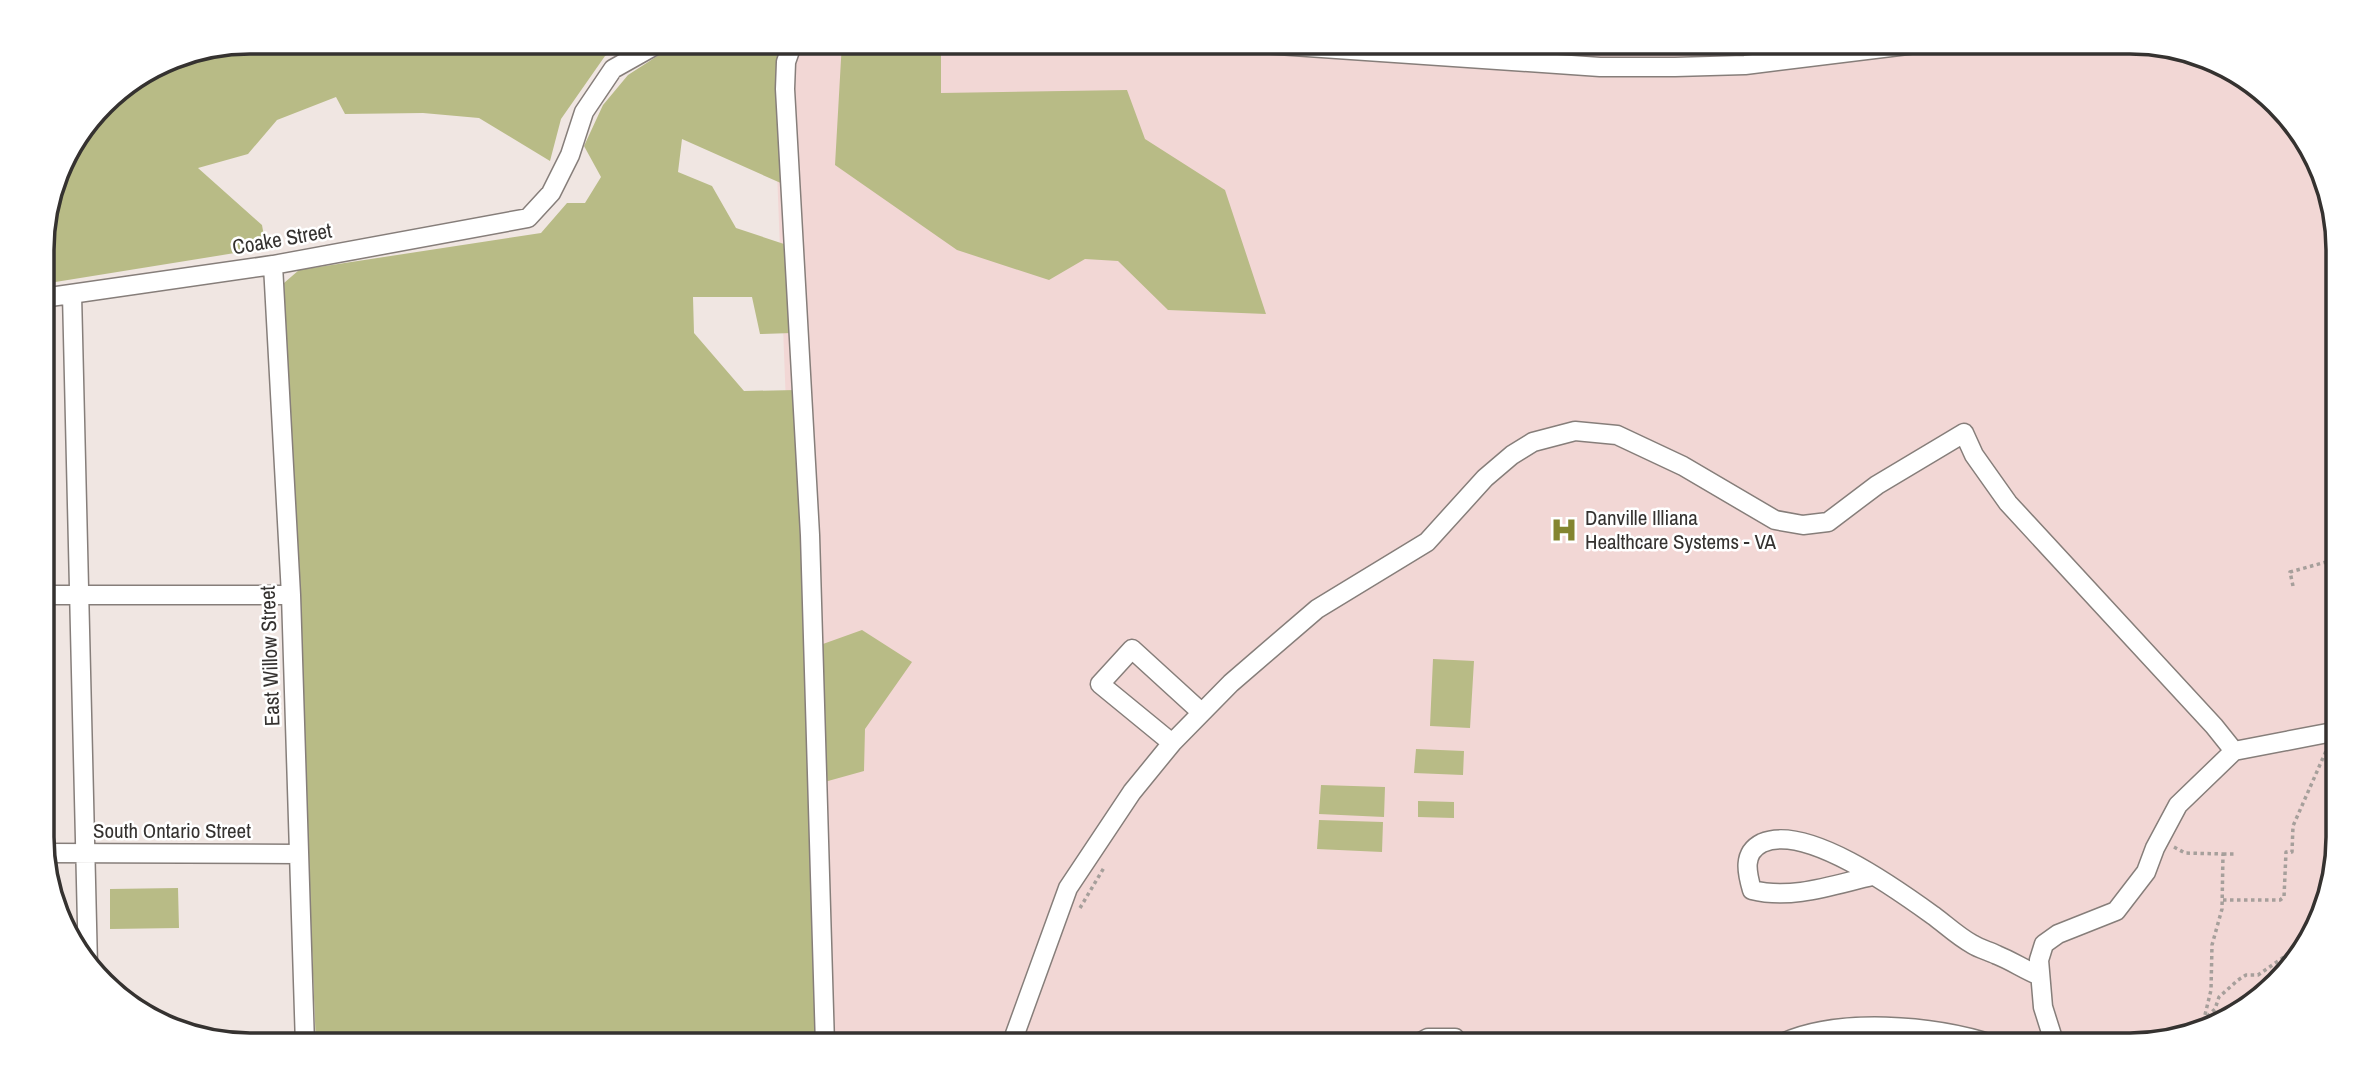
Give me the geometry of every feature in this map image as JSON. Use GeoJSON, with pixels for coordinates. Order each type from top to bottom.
{"type":"FeatureCollection","features":[{"type":"Feature","properties":{"kind":"street"},"geometry":{"type":"LineString","coordinates":[[1415,54],[1600,67],[1675,67],[1745,65],[1833,54]]}},
{"type":"Feature","properties":{"kind":"street","name":"Coake Street"},"geometry":{"type":"LineString","coordinates":[[55,296],[273,265],[528,218],[551,193],[569,155],[584,112],[613,69],[638,55]]}},
{"type":"Feature","properties":{"kind":"street"},"geometry":{"type":"LineString","coordinates":[[789,55],[785,89],[810,535],[825,1033]]}},
{"type":"Feature","properties":{"kind":"street","name":"East Willow Street"},"geometry":{"type":"LineString","coordinates":[[273,265],[290,595],[305,1033]]}},
{"type":"Feature","properties":{"kind":"street"},"geometry":{"type":"LineString","coordinates":[[72,294],[87,945]]}},
{"type":"Feature","properties":{"kind":"street"},"geometry":{"type":"LineString","coordinates":[[1016,1033],[1068,888],[1132,792],[1172,743],[1201,712],[1317,609],[1427,542],[1485,478],[1512,455],[1533,442],[1575,431],[1617,435],[1683,466],[1775,520],[1803,525],[1828,522],[1877,485],[1964,433],[1974,455],[2008,503],[2234,751]]}},
{"type":"Feature","properties":{"kind":"street"},"geometry":{"type":"LineString","coordinates":[[54,595],[290,595]]}},
{"type":"Feature","properties":{"kind":"street"},"geometry":{"type":"LineString","coordinates":[[1172,743],[1100,684],[1132,649],[1201,712]]}},
{"type":"Feature","properties":{"kind":"street"},"geometry":{"type":"LineString","coordinates":[[2051,1032],[2043,1007],[2040,976],[2039,960],[2044,944],[2058,934],[2116,911],[2146,872],[2178,805],[2234,751],[2326,733]]}},
{"type":"Feature","properties":{"kind":"street"},"geometry":{"type":"LineString","coordinates":[[1872,876],[1795,893],[1770,894],[1752,890],[1746,869],[1749,858],[1758,845],[1772,839],[1825,849],[1872,876],[1902,894],[1972,944],[2040,976]]}},
{"type":"Feature","properties":{"kind":"street","name":"South Ontario Street"},"geometry":{"type":"LineString","coordinates":[[55,853],[299,854]]}},
{"type":"Feature","properties":{"kind":"street"},"geometry":{"type":"LineString","coordinates":[[1821,1032],[1858,1027],[1946,1032]]}},
{"type":"Feature","properties":{"kind":"path"},"geometry":{"type":"LineString","coordinates":[[2293,586],[2290,572],[2326,562]]}},
{"type":"Feature","properties":{"kind":"path"},"geometry":{"type":"LineString","coordinates":[[2222,900],[2280,900],[2284,897],[2286,852],[2292,852],[2293,826],[2326,752]]}},
{"type":"Feature","properties":{"kind":"path"},"geometry":{"type":"LineString","coordinates":[[2160,839],[2185,853],[2235,854]]}},
{"type":"Feature","properties":{"kind":"path"},"geometry":{"type":"LineString","coordinates":[[2204,1018],[2211,990],[2212,945],[2222,909],[2223,854]]}},
{"type":"Feature","properties":{"kind":"path"},"geometry":{"type":"LineString","coordinates":[[1076,915],[1106,865]]}},
{"type":"Feature","properties":{"kind":"path"},"geometry":{"type":"LineString","coordinates":[[2205,1018],[2215,1009],[2219,997],[2238,979],[2246,975],[2258,975],[2284,957]]}},
{"type":"Feature","properties":{"kind":"shaded area","name":"Danville Illiana Healthcare Systems - VA"},"geometry":{"type":"Polygon","coordinates":[[[2130,54],[2181,61],[2228,80],[2268,112],[2300,152],[2319,199],[2326,250],[2325,850],[2315,900],[2300,935],[2268,975],[2228,1007],[2193,1022],[2143,1032],[807,1033],[808,973],[772,55],[2130,54]]]}},
{"type":"Feature","properties":{"kind":"green space"},"geometry":{"type":"Polygon","coordinates":[[[237,55],[607,55],[561,119],[550,161],[479,118],[423,113],[345,114],[336,97],[277,120],[248,154],[198,168],[262,225],[266,248],[55,282],[56,224],[69,175],[80,152],[103,121],[121,103],[141,87],[175,69],[212,58],[237,55]]]}},
{"type":"Feature","properties":{"kind":"green space"},"geometry":{"type":"Polygon","coordinates":[[[659,55],[784,55],[783,184],[682,139],[678,172],[712,186],[736,228],[787,245],[792,333],[760,334],[752,297],[693,297],[694,333],[744,391],[796,390],[809,649],[862,630],[912,662],[865,729],[864,771],[810,786],[817,1033],[315,1033],[284,283],[299,270],[541,233],[567,203],[585,203],[601,177],[584,146],[603,105],[628,75],[659,55]]]}},
{"type":"Feature","properties":{"kind":"green space"},"geometry":{"type":"Polygon","coordinates":[[[841,55],[941,55],[941,93],[1127,90],[1145,139],[1225,190],[1266,314],[1168,310],[1118,261],[1085,259],[1049,280],[957,250],[835,165],[841,55]]]}},
{"type":"Feature","properties":{"kind":"green space"},"geometry":{"type":"Polygon","coordinates":[[[1433,659],[1474,661],[1470,728],[1430,726],[1433,659]]]}},
{"type":"Feature","properties":{"kind":"green space"},"geometry":{"type":"Polygon","coordinates":[[[1416,749],[1464,751],[1463,775],[1414,773],[1416,749]]]}},
{"type":"Feature","properties":{"kind":"green space"},"geometry":{"type":"Polygon","coordinates":[[[1321,785],[1385,787],[1384,817],[1319,814],[1321,785]]]}},
{"type":"Feature","properties":{"kind":"green space"},"geometry":{"type":"Polygon","coordinates":[[[1418,801],[1454,802],[1454,818],[1418,817],[1418,801]]]}},
{"type":"Feature","properties":{"kind":"green space"},"geometry":{"type":"Polygon","coordinates":[[[1319,820],[1383,822],[1382,852],[1317,849],[1319,820]]]}},
{"type":"Feature","properties":{"kind":"green space"},"geometry":{"type":"Polygon","coordinates":[[[178,888],[179,928],[110,929],[110,889],[178,888]]]}},
{"type":"Feature","properties":{"kind":"place","name":"Danville Illiana Healthcare Systems - VA"},"geometry":{"type":"Point","coordinates":[1564,530]}}]}
